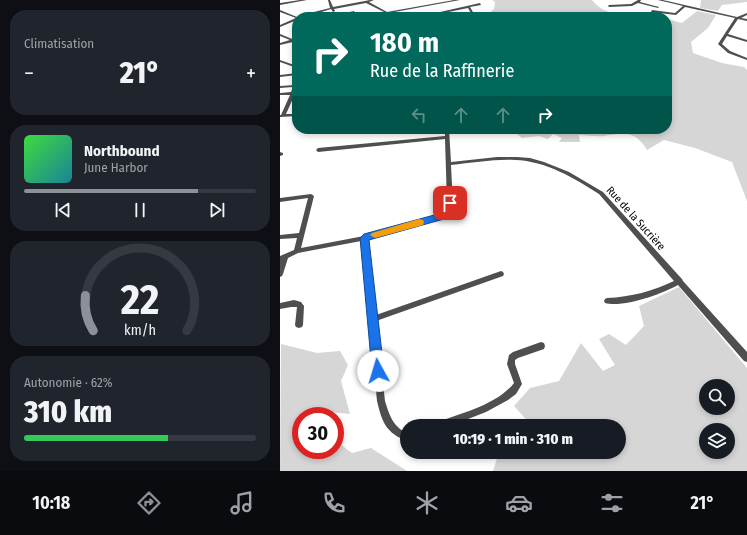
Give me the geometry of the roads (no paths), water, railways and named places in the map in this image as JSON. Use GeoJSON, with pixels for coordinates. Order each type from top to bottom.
{"type":"FeatureCollection","features":[{"type":"Feature","properties":{"kind":"street"},"geometry":{"type":"LineString","coordinates":[[280,4],[306,0]]}},
{"type":"Feature","properties":{"kind":"street"},"geometry":{"type":"LineString","coordinates":[[329,0],[332,12]]}},
{"type":"Feature","properties":{"kind":"street"},"geometry":{"type":"LineString","coordinates":[[314,12],[350,6],[373,0]]}},
{"type":"Feature","properties":{"kind":"street"},"geometry":{"type":"LineString","coordinates":[[402,12],[459,0]]}},
{"type":"Feature","properties":{"kind":"street"},"geometry":{"type":"LineString","coordinates":[[659,0],[684,7],[747,20]]}},
{"type":"Feature","properties":{"kind":"street"},"geometry":{"type":"LineString","coordinates":[[674,4],[679,0]]}},
{"type":"Feature","properties":{"kind":"street"},"geometry":{"type":"LineString","coordinates":[[609,6],[632,5],[639,1],[658,7]]}},
{"type":"Feature","properties":{"kind":"street"},"geometry":{"type":"LineString","coordinates":[[367,2],[383,12]]}},
{"type":"Feature","properties":{"kind":"street"},"geometry":{"type":"LineString","coordinates":[[442,12],[480,4]]}},
{"type":"Feature","properties":{"kind":"street"},"geometry":{"type":"LineString","coordinates":[[350,6],[354,12]]}},
{"type":"Feature","properties":{"kind":"street"},"geometry":{"type":"LineString","coordinates":[[468,6],[472,12]]}},
{"type":"Feature","properties":{"kind":"street"},"geometry":{"type":"LineString","coordinates":[[672,14],[676,14],[684,7]]}},
{"type":"Feature","properties":{"kind":"street"},"geometry":{"type":"LineString","coordinates":[[280,11],[292,17]]}},
{"type":"Feature","properties":{"kind":"street"},"geometry":{"type":"LineString","coordinates":[[652,11],[660,12]]}},
{"type":"Feature","properties":{"kind":"street"},"geometry":{"type":"LineString","coordinates":[[747,14],[737,18],[720,44],[729,52],[747,59]]}},
{"type":"Feature","properties":{"kind":"street"},"geometry":{"type":"LineString","coordinates":[[280,22],[287,24]]}},
{"type":"Feature","properties":{"kind":"street"},"geometry":{"type":"LineString","coordinates":[[280,26],[292,22]]}},
{"type":"Feature","properties":{"kind":"street"},"geometry":{"type":"LineString","coordinates":[[280,35],[291,41]]}},
{"type":"Feature","properties":{"kind":"street"},"geometry":{"type":"LineString","coordinates":[[726,35],[747,41]]}},
{"type":"Feature","properties":{"kind":"street"},"geometry":{"type":"LineString","coordinates":[[280,44],[291,41]]}},
{"type":"Feature","properties":{"kind":"street"},"geometry":{"type":"LineString","coordinates":[[280,61],[292,65]]}},
{"type":"Feature","properties":{"kind":"street"},"geometry":{"type":"LineString","coordinates":[[280,76],[292,75]]}},
{"type":"Feature","properties":{"kind":"street"},"geometry":{"type":"LineString","coordinates":[[280,87],[292,86]]}},
{"type":"Feature","properties":{"kind":"street"},"geometry":{"type":"LineString","coordinates":[[280,94],[292,93]]}},
{"type":"Feature","properties":{"kind":"street"},"geometry":{"type":"LineString","coordinates":[[282,116],[292,98]]}},
{"type":"Feature","properties":{"kind":"street"},"geometry":{"type":"LineString","coordinates":[[282,116],[292,115]]}},
{"type":"Feature","properties":{"kind":"street"},"geometry":{"type":"LineString","coordinates":[[280,274],[282,258],[297,251],[364,238],[441,216],[445,214],[450,205],[447,137],[318,150]]}},
{"type":"Feature","properties":{"kind":"street","name":"Rue de la Sucrière"},"geometry":{"type":"LineString","coordinates":[[449,164],[505,158],[520,159],[542,164],[586,182],[601,192],[747,358]]}},
{"type":"Feature","properties":{"kind":"street"},"geometry":{"type":"LineString","coordinates":[[280,200],[311,196],[297,251]]}},
{"type":"Feature","properties":{"kind":"street"},"geometry":{"type":"LineString","coordinates":[[280,237],[301,235]]}},
{"type":"Feature","properties":{"kind":"street"},"geometry":{"type":"LineString","coordinates":[[364,238],[383,410],[392,428],[400,434]]}},
{"type":"Feature","properties":{"kind":"street"},"geometry":{"type":"LineString","coordinates":[[373,319],[501,274]]}},
{"type":"Feature","properties":{"kind":"street"},"geometry":{"type":"LineString","coordinates":[[607,301],[631,299],[680,282]]}},
{"type":"Feature","properties":{"kind":"street"},"geometry":{"type":"LineString","coordinates":[[280,306],[294,304],[301,306],[299,325]]}},
{"type":"Feature","properties":{"kind":"street"},"geometry":{"type":"LineString","coordinates":[[457,419],[483,409],[516,389],[518,384],[512,364],[512,358],[541,346]]}}]}
